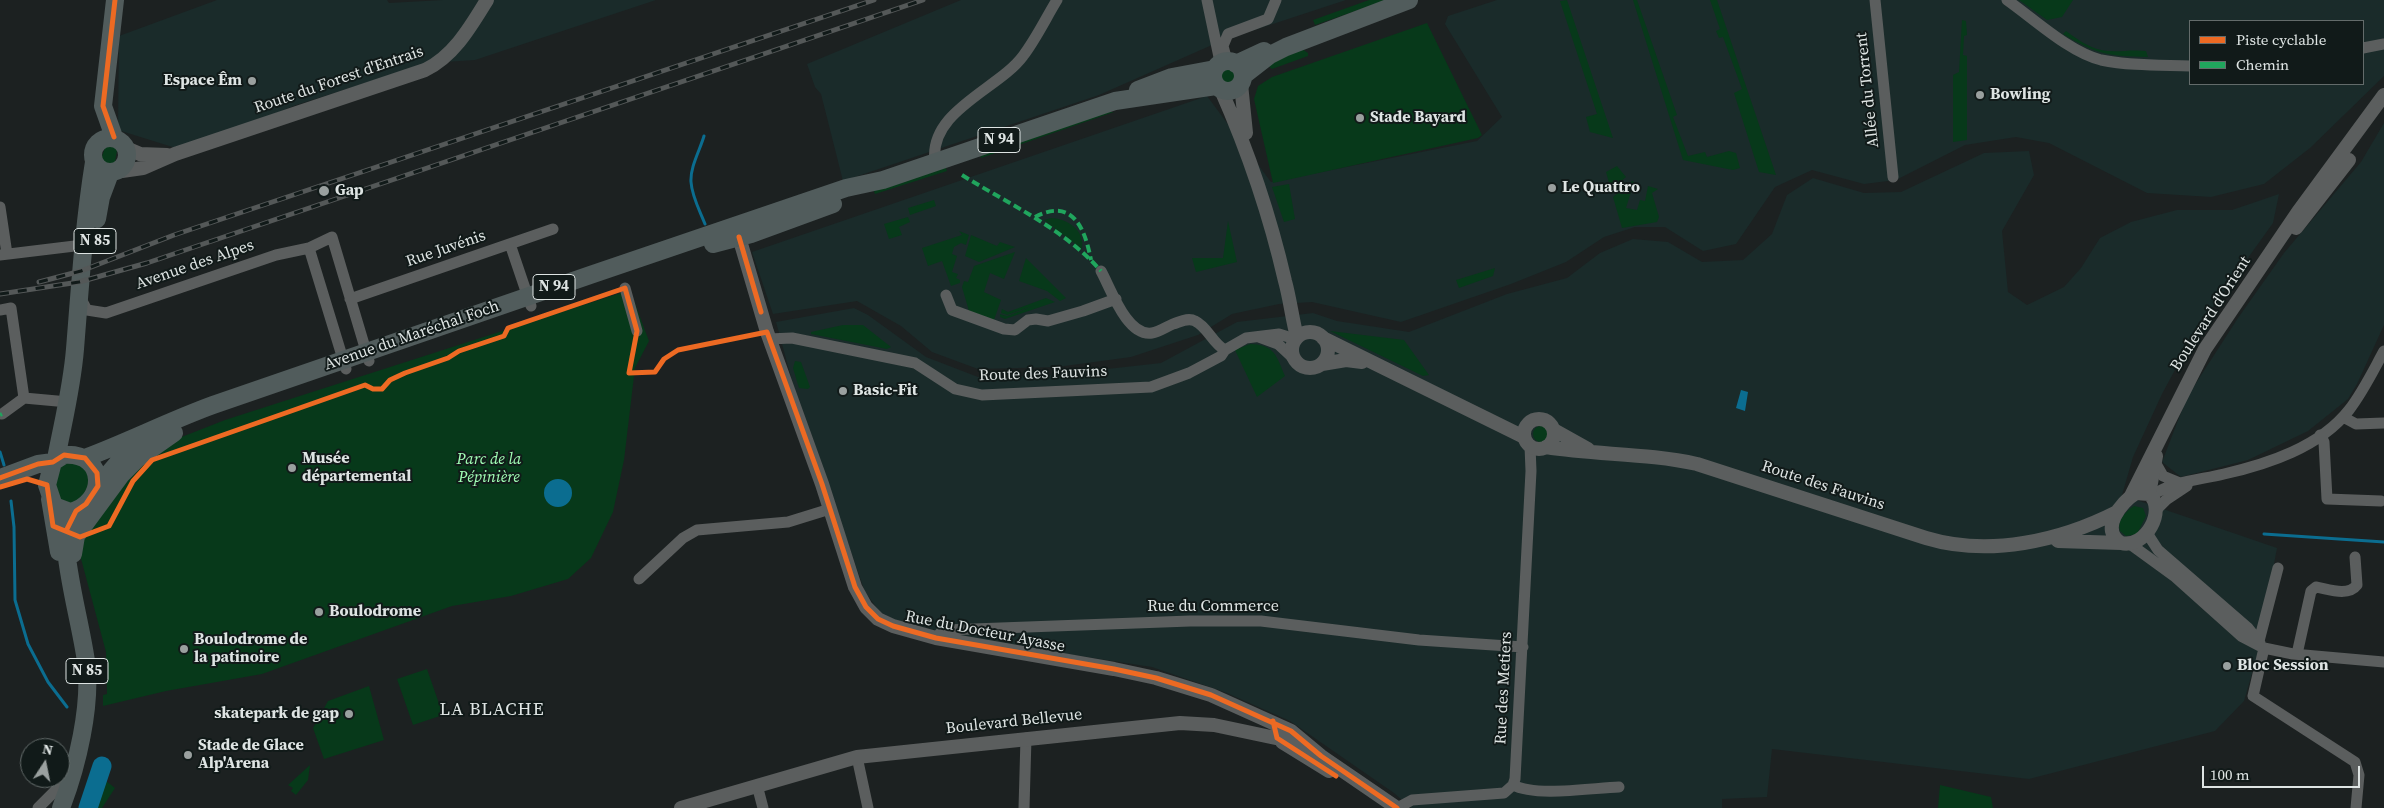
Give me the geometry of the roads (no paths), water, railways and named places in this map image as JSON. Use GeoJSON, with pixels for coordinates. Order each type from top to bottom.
{"type":"FeatureCollection","features":[{"type":"Feature","properties":{"kind":"main road"},"geometry":{"type":"LineString","coordinates":[[113,142],[93,152],[94,162],[101,170],[113,172],[123,165],[104,113],[103,100],[115,0]]}},
{"type":"Feature","properties":{"kind":"main road","name":"N 94"},"geometry":{"type":"LineString","coordinates":[[741,230],[846,188],[883,180],[1115,101],[1144,87],[1172,77],[1230,70],[1270,55],[1286,46],[1407,0]]}},
{"type":"Feature","properties":{"kind":"main road"},"geometry":{"type":"LineString","coordinates":[[1230,70],[1232,90],[1219,88],[1213,78],[1230,70]]}},
{"type":"Feature","properties":{"kind":"main road","name":"N 94"},"geometry":{"type":"LineString","coordinates":[[1115,101],[1219,88]]}},
{"type":"Feature","properties":{"kind":"main road","name":"N 85"},"geometry":{"type":"LineString","coordinates":[[54,460],[68,402],[75,350],[78,294],[94,162]]}},
{"type":"Feature","properties":{"kind":"main road","name":"N 85"},"geometry":{"type":"LineString","coordinates":[[75,350],[86,310],[98,208],[113,172]]}},
{"type":"Feature","properties":{"kind":"main road","name":"Avenue du Maréchal Foch"},"geometry":{"type":"LineString","coordinates":[[98,486],[129,453],[261,398],[367,356],[529,301],[689,250],[741,230]]}},
{"type":"Feature","properties":{"kind":"main road","name":"Avenue du Maréchal Foch"},"geometry":{"type":"LineString","coordinates":[[83,457],[117,447],[210,406],[344,365]]}},
{"type":"Feature","properties":{"kind":"main road","name":"N 85"},"geometry":{"type":"LineString","coordinates":[[68,402],[69,430],[83,457]]}},
{"type":"Feature","properties":{"kind":"main road"},"geometry":{"type":"LineString","coordinates":[[76,606],[78,594],[72,554],[76,536],[121,475],[137,459],[174,433]]}},
{"type":"Feature","properties":{"kind":"main road"},"geometry":{"type":"LineString","coordinates":[[0,478],[64,455],[83,457],[97,473],[98,486],[86,504],[76,511],[70,512],[58,509],[48,492],[27,479],[0,487]]}},
{"type":"Feature","properties":{"kind":"main road"},"geometry":{"type":"LineString","coordinates":[[48,492],[54,460]]}},
{"type":"Feature","properties":{"kind":"main road","name":"N 85"},"geometry":{"type":"LineString","coordinates":[[48,492],[53,526],[70,601],[76,606]]}},
{"type":"Feature","properties":{"kind":"main road","name":"N 85"},"geometry":{"type":"LineString","coordinates":[[61,808],[82,736],[87,697],[86,663],[64,540],[66,531],[76,511]]}},
{"type":"Feature","properties":{"kind":"street","name":"Route du Forest d'Entrais"},"geometry":{"type":"LineString","coordinates":[[113,172],[143,168],[175,154],[425,70],[437,64],[454,48],[488,0]]}},
{"type":"Feature","properties":{"kind":"street"},"geometry":{"type":"LineString","coordinates":[[934,162],[937,140],[953,115],[1014,67],[1023,57],[1057,0]]}},
{"type":"Feature","properties":{"kind":"street"},"geometry":{"type":"LineString","coordinates":[[1207,0],[1219,58],[1230,70]]}},
{"type":"Feature","properties":{"kind":"street"},"geometry":{"type":"LineString","coordinates":[[1257,183],[1243,115],[1223,46],[1228,34],[1268,19],[1276,0]]}},
{"type":"Feature","properties":{"kind":"street","name":"Allée du Torrent"},"geometry":{"type":"LineString","coordinates":[[1875,0],[1893,177]]}},
{"type":"Feature","properties":{"kind":"street"},"geometry":{"type":"LineString","coordinates":[[2007,0],[2050,32],[2088,55],[2116,62],[2189,66]]}},
{"type":"Feature","properties":{"kind":"street"},"geometry":{"type":"LineString","coordinates":[[2364,48],[2383,45]]}},
{"type":"Feature","properties":{"kind":"street"},"geometry":{"type":"LineString","coordinates":[[1219,88],[1238,129],[1257,183],[1297,316],[1301,336],[1291,349],[1292,357]]}},
{"type":"Feature","properties":{"kind":"street","name":"Boulevard d'Orient"},"geometry":{"type":"LineString","coordinates":[[2131,496],[2158,446],[2205,349],[2236,302],[2270,256],[2298,212],[2384,95]]}},
{"type":"Feature","properties":{"kind":"street","name":"Boulevard d'Orient"},"geometry":{"type":"LineString","coordinates":[[2270,256],[2309,213],[2384,110]]}},
{"type":"Feature","properties":{"kind":"street","name":"Route du Forest d'Entrais"},"geometry":{"type":"LineString","coordinates":[[113,142],[140,154],[154,156],[175,154]]}},
{"type":"Feature","properties":{"kind":"street"},"geometry":{"type":"LineString","coordinates":[[0,207],[3,254],[83,245]]}},
{"type":"Feature","properties":{"kind":"street","name":"Rue Juvénis"},"geometry":{"type":"LineString","coordinates":[[350,299],[553,229]]}},
{"type":"Feature","properties":{"kind":"street","name":"Rue du Docteur Ayasse"},"geometry":{"type":"LineString","coordinates":[[741,230],[760,312],[830,509],[855,587],[866,607],[884,623],[936,638],[1156,678],[1211,695],[1273,721],[1291,731],[1306,744],[1397,808]]}},
{"type":"Feature","properties":{"kind":"street","name":"Avenue des Alpes"},"geometry":{"type":"LineString","coordinates":[[86,310],[106,313],[276,255],[309,248],[332,237],[350,299]]}},
{"type":"Feature","properties":{"kind":"street"},"geometry":{"type":"LineString","coordinates":[[510,244],[529,301]]}},
{"type":"Feature","properties":{"kind":"street"},"geometry":{"type":"LineString","coordinates":[[309,248],[344,365]]}},
{"type":"Feature","properties":{"kind":"street"},"geometry":{"type":"LineString","coordinates":[[1101,271],[1130,326],[1144,333],[1152,333],[1189,319],[1194,320],[1204,329],[1214,343],[1225,350]]}},
{"type":"Feature","properties":{"kind":"street"},"geometry":{"type":"LineString","coordinates":[[625,288],[637,331]]}},
{"type":"Feature","properties":{"kind":"street"},"geometry":{"type":"LineString","coordinates":[[78,294],[86,310]]}},
{"type":"Feature","properties":{"kind":"street"},"geometry":{"type":"LineString","coordinates":[[946,295],[952,310],[1004,330],[1015,330],[1028,320],[1048,321],[1116,299]]}},
{"type":"Feature","properties":{"kind":"street"},"geometry":{"type":"LineString","coordinates":[[350,299],[367,356]]}},
{"type":"Feature","properties":{"kind":"street"},"geometry":{"type":"LineString","coordinates":[[0,310],[11,308],[24,398]]}},
{"type":"Feature","properties":{"kind":"street","name":"Route des Fauvins"},"geometry":{"type":"LineString","coordinates":[[768,334],[915,364],[955,389],[982,395],[1151,387],[1190,373],[1221,356],[1225,350],[1246,338],[1279,334],[1301,336]]}},
{"type":"Feature","properties":{"kind":"street"},"geometry":{"type":"LineString","coordinates":[[1255,336],[1271,340],[1296,362],[1305,368],[1313,369],[1322,364],[1328,351],[1323,338],[1301,336]]}},
{"type":"Feature","properties":{"kind":"street","name":"Route des Fauvins"},"geometry":{"type":"LineString","coordinates":[[1323,338],[1373,364],[1483,415],[1535,445],[1606,454],[1679,460],[1697,464],[1942,543],[1975,547],[2029,542],[2126,544]]}},
{"type":"Feature","properties":{"kind":"street"},"geometry":{"type":"LineString","coordinates":[[2384,351],[2359,396],[2343,417],[2320,434],[2292,452],[2248,469],[2180,483],[2158,490],[2150,495],[2136,493],[2117,512],[2112,526],[2114,536],[2174,576],[2241,636],[2261,645],[2297,654],[2384,662]]}},
{"type":"Feature","properties":{"kind":"street","name":"Route des Fauvins"},"geometry":{"type":"LineString","coordinates":[[1322,364],[1346,360],[1373,364]]}},
{"type":"Feature","properties":{"kind":"street"},"geometry":{"type":"LineString","coordinates":[[2,414],[24,398],[68,402]]}},
{"type":"Feature","properties":{"kind":"street","name":"Route des Fauvins"},"geometry":{"type":"LineString","coordinates":[[1483,415],[1531,420]]}},
{"type":"Feature","properties":{"kind":"street"},"geometry":{"type":"LineString","coordinates":[[2343,417],[2356,424],[2384,423]]}},
{"type":"Feature","properties":{"kind":"street"},"geometry":{"type":"LineString","coordinates":[[1544,419],[1548,421],[1554,430],[1553,440],[1535,445],[1525,428],[1531,420],[1544,419]]}},
{"type":"Feature","properties":{"kind":"street","name":"Route des Fauvins"},"geometry":{"type":"LineString","coordinates":[[1554,430],[1582,446],[1606,454]]}},
{"type":"Feature","properties":{"kind":"street"},"geometry":{"type":"LineString","coordinates":[[2320,434],[2324,442],[2327,499],[2381,501]]}},
{"type":"Feature","properties":{"kind":"street","name":"Rue des Metiers"},"geometry":{"type":"LineString","coordinates":[[1513,785],[1516,772],[1531,471],[1535,445]]}},
{"type":"Feature","properties":{"kind":"street","name":"Boulevard d'Orient"},"geometry":{"type":"LineString","coordinates":[[2150,495],[2158,446]]}},
{"type":"Feature","properties":{"kind":"street"},"geometry":{"type":"LineString","coordinates":[[2155,462],[2163,476],[2180,483]]}},
{"type":"Feature","properties":{"kind":"street"},"geometry":{"type":"LineString","coordinates":[[2155,511],[2182,488],[2205,478]]}},
{"type":"Feature","properties":{"kind":"street"},"geometry":{"type":"LineString","coordinates":[[2126,544],[2138,542],[2147,534],[2156,503],[2150,495]]}},
{"type":"Feature","properties":{"kind":"street"},"geometry":{"type":"LineString","coordinates":[[638,580],[683,538],[697,530],[788,522],[830,509]]}},
{"type":"Feature","properties":{"kind":"street","name":"Route des Fauvins"},"geometry":{"type":"LineString","coordinates":[[2029,542],[2070,533],[2117,512]]}},
{"type":"Feature","properties":{"kind":"street"},"geometry":{"type":"LineString","coordinates":[[2147,534],[2158,550],[2248,628],[2261,645]]}},
{"type":"Feature","properties":{"kind":"street"},"geometry":{"type":"LineString","coordinates":[[2297,654],[2311,591],[2316,587],[2348,592],[2354,589],[2356,585],[2355,557]]}},
{"type":"Feature","properties":{"kind":"street"},"geometry":{"type":"LineString","coordinates":[[2278,568],[2261,645],[2253,696],[2356,762],[2359,775],[2356,808]]}},
{"type":"Feature","properties":{"kind":"street","name":"Rue du Commerce"},"geometry":{"type":"LineString","coordinates":[[936,638],[941,632],[946,630],[1190,621],[1261,621],[1419,640],[1523,647]]}},
{"type":"Feature","properties":{"kind":"street"},"geometry":{"type":"LineString","coordinates":[[1273,721],[1277,738],[1383,808]]}},
{"type":"Feature","properties":{"kind":"street","name":"Boulevard Bellevue"},"geometry":{"type":"LineString","coordinates":[[681,808],[698,805],[756,785],[857,757],[1026,738],[1197,723],[1306,744]]}},
{"type":"Feature","properties":{"kind":"street"},"geometry":{"type":"LineString","coordinates":[[38,808],[59,786],[82,736]]}},
{"type":"Feature","properties":{"kind":"street"},"geometry":{"type":"LineString","coordinates":[[1024,808],[1026,738]]}},
{"type":"Feature","properties":{"kind":"street"},"geometry":{"type":"LineString","coordinates":[[857,757],[868,808]]}},
{"type":"Feature","properties":{"kind":"street"},"geometry":{"type":"LineString","coordinates":[[1325,768],[1332,769],[1391,808]]}},
{"type":"Feature","properties":{"kind":"street"},"geometry":{"type":"LineString","coordinates":[[756,785],[763,808]]}},
{"type":"Feature","properties":{"kind":"street"},"geometry":{"type":"LineString","coordinates":[[1397,808],[1412,800],[1504,793],[1513,785],[1520,789],[1534,791],[1619,787]]}},
{"type":"Feature","properties":{"kind":"water"},"geometry":{"type":"Polygon","coordinates":[[[1741,390],[1748,392],[1745,411],[1736,408],[1741,390]]]}},
{"type":"Feature","properties":{"kind":"water"},"geometry":{"type":"Polygon","coordinates":[[[558,479],[568,483],[572,493],[568,503],[558,507],[548,503],[544,493],[548,483],[558,479]]]}},
{"type":"Feature","properties":{"kind":"waterway"},"geometry":{"type":"LineString","coordinates":[[704,136],[694,165],[691,182],[705,224]]}},
{"type":"Feature","properties":{"kind":"waterway"},"geometry":{"type":"LineString","coordinates":[[0,452],[4,465]]}},
{"type":"Feature","properties":{"kind":"waterway"},"geometry":{"type":"LineString","coordinates":[[11,501],[14,527],[15,600],[28,644],[48,682],[67,707]]}},
{"type":"Feature","properties":{"kind":"waterway"},"geometry":{"type":"LineString","coordinates":[[2264,534],[2384,542]]}},
{"type":"Feature","properties":{"kind":"waterway"},"geometry":{"type":"LineString","coordinates":[[88,808],[102,766]]}},
{"type":"Feature","properties":{"kind":"railway"},"geometry":{"type":"LineString","coordinates":[[39,282],[81,271],[174,235],[874,0]]}},
{"type":"Feature","properties":{"kind":"railway"},"geometry":{"type":"LineString","coordinates":[[0,294],[79,282],[147,263],[923,0]]}},
{"type":"Feature","properties":{"kind":"place","name":"Espace Êm"},"geometry":{"type":"Point","coordinates":[252,81]}},
{"type":"Feature","properties":{"kind":"place","name":"Bowling"},"geometry":{"type":"Point","coordinates":[1980,95]}},
{"type":"Feature","properties":{"kind":"place","name":"Stade Bayard"},"geometry":{"type":"Point","coordinates":[1360,118]}},
{"type":"Feature","properties":{"kind":"place","name":"Le Quattro"},"geometry":{"type":"Point","coordinates":[1552,188]}},
{"type":"Feature","properties":{"kind":"place","name":"Gap"},"geometry":{"type":"Point","coordinates":[324,191]}},
{"type":"Feature","properties":{"kind":"place","name":"Basic-Fit"},"geometry":{"type":"Point","coordinates":[843,391]}},
{"type":"Feature","properties":{"kind":"place","name":"Musée départemental"},"geometry":{"type":"Point","coordinates":[292,468]}},
{"type":"Feature","properties":{"kind":"place","name":"Boulodrome"},"geometry":{"type":"Point","coordinates":[319,612]}},
{"type":"Feature","properties":{"kind":"place","name":"Boulodrome de la patinoire"},"geometry":{"type":"Point","coordinates":[184,649]}},
{"type":"Feature","properties":{"kind":"place","name":"Bloc Session"},"geometry":{"type":"Point","coordinates":[2227,666]}},
{"type":"Feature","properties":{"kind":"place","name":"skatepark de gap"},"geometry":{"type":"Point","coordinates":[349,714]}},
{"type":"Feature","properties":{"kind":"place","name":"Stade de Glace Alp'Arena"},"geometry":{"type":"Point","coordinates":[188,755]}},
{"type":"Feature","properties":{"kind":"district","name":"LA BLACHE"},"geometry":{"type":"Point","coordinates":[492,710]}},
{"type":"Feature","properties":{"kind":"park label","name":"Parc de la Pépinière"},"geometry":{"type":"Point","coordinates":[489,469]}}]}
